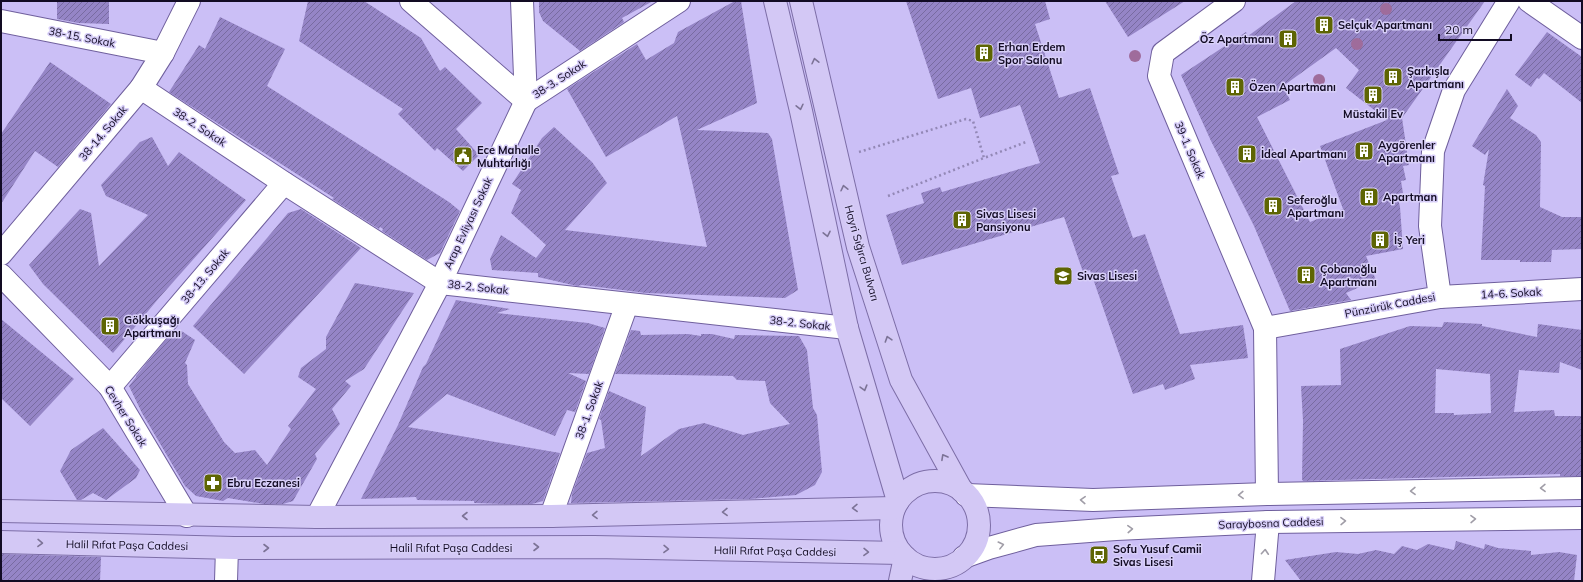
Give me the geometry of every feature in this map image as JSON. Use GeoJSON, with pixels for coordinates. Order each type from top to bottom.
{"type":"FeatureCollection","features":[{"type":"Feature","properties":{"kind":"main road"},"geometry":{"type":"LineString","coordinates":[[775,1],[801,111],[847,328],[896,504]]}},
{"type":"Feature","properties":{"kind":"main road","name":"Hayri Sığırcı Bulvarı"},"geometry":{"type":"LineString","coordinates":[[801,1],[858,247],[901,380],[964,493]]}},
{"type":"Feature","properties":{"kind":"main road"},"geometry":{"type":"LineString","coordinates":[[928,481],[937,481],[948,483],[964,493],[973,503],[979,524],[976,542],[959,567],[929,568],[919,566],[903,555],[896,545],[891,528],[896,504],[904,493],[913,486],[928,481]]}},
{"type":"Feature","properties":{"kind":"main road"},"geometry":{"type":"LineString","coordinates":[[1,511],[187,516],[552,516],[896,504]]}},
{"type":"Feature","properties":{"kind":"main road","name":"Halil Rıfat Paşa Caddesi"},"geometry":{"type":"LineString","coordinates":[[1,542],[227,548],[594,547],[903,555]]}},
{"type":"Feature","properties":{"kind":"main road"},"geometry":{"type":"LineString","coordinates":[[900,581],[903,555]]}},
{"type":"Feature","properties":{"kind":"street","name":"38-14. Sokak"},"geometry":{"type":"LineString","coordinates":[[1,254],[141,88],[164,53],[189,1]]}},
{"type":"Feature","properties":{"kind":"street","name":"38-3. Sokak"},"geometry":{"type":"LineString","coordinates":[[411,1],[526,101],[679,1]]}},
{"type":"Feature","properties":{"kind":"street","name":"Arap Evliyası Sokak"},"geometry":{"type":"LineString","coordinates":[[317,517],[440,283],[526,101],[522,1]]}},
{"type":"Feature","properties":{"kind":"street","name":"39-1. Sokak"},"geometry":{"type":"LineString","coordinates":[[1234,1],[1163,53],[1159,76],[1265,328]]}},
{"type":"Feature","properties":{"kind":"street","name":"Pünzürük Caddesi"},"geometry":{"type":"LineString","coordinates":[[1265,328],[1440,297],[1430,226],[1433,151],[1454,90],[1510,1]]}},
{"type":"Feature","properties":{"kind":"street"},"geometry":{"type":"LineString","coordinates":[[1529,1],[1582,38]]}},
{"type":"Feature","properties":{"kind":"street","name":"38-15. Sokak"},"geometry":{"type":"LineString","coordinates":[[1,21],[164,53]]}},
{"type":"Feature","properties":{"kind":"street","name":"38-2. Sokak"},"geometry":{"type":"LineString","coordinates":[[141,88],[440,283],[847,328]]}},
{"type":"Feature","properties":{"kind":"street","name":"38-13. Sokak"},"geometry":{"type":"LineString","coordinates":[[110,387],[284,182]]}},
{"type":"Feature","properties":{"kind":"street","name":"Cevher Sokak"},"geometry":{"type":"LineString","coordinates":[[1,275],[110,387],[187,516]]}},
{"type":"Feature","properties":{"kind":"street","name":"14-6. Sokak"},"geometry":{"type":"LineString","coordinates":[[1440,297],[1582,289]]}},
{"type":"Feature","properties":{"kind":"street","name":"38-1. Sokak"},"geometry":{"type":"LineString","coordinates":[[552,516],[627,304]]}},
{"type":"Feature","properties":{"kind":"street"},"geometry":{"type":"LineString","coordinates":[[1265,328],[1267,494]]}},
{"type":"Feature","properties":{"kind":"street"},"geometry":{"type":"LineString","coordinates":[[964,493],[1092,500],[1267,494],[1582,488]]}},
{"type":"Feature","properties":{"kind":"street","name":"Saraybosna Caddesi"},"geometry":{"type":"LineString","coordinates":[[959,567],[989,548],[1036,535],[1268,522],[1582,518]]}},
{"type":"Feature","properties":{"kind":"street"},"geometry":{"type":"LineString","coordinates":[[1263,581],[1268,522]]}},
{"type":"Feature","properties":{"kind":"street"},"geometry":{"type":"LineString","coordinates":[[226,581],[227,548]]}},
{"type":"Feature","properties":{"kind":"path"},"geometry":{"type":"LineString","coordinates":[[838,160],[966,119],[972,121],[984,158]]}},
{"type":"Feature","properties":{"kind":"path"},"geometry":{"type":"LineString","coordinates":[[888,196],[1026,142]]}},
{"type":"Feature","properties":{"kind":"building"},"geometry":{"type":"Polygon","coordinates":[[[57,1],[109,1],[109,24],[78,23],[57,19],[57,1]]]}},
{"type":"Feature","properties":{"kind":"building"},"geometry":{"type":"Polygon","coordinates":[[[308,1],[364,1],[421,38],[440,71],[445,67],[482,103],[456,129],[479,155],[463,171],[437,148],[435,151],[398,114],[403,109],[299,41],[308,1]]]}},
{"type":"Feature","properties":{"kind":"building"},"geometry":{"type":"Polygon","coordinates":[[[539,1],[653,1],[622,18],[624,22],[580,51],[543,21],[539,12],[539,1]]]}},
{"type":"Feature","properties":{"kind":"building"},"geometry":{"type":"Polygon","coordinates":[[[735,1],[741,1],[757,103],[697,130],[768,133],[772,139],[798,290],[785,298],[646,293],[582,285],[577,286],[538,277],[538,273],[492,270],[490,259],[501,235],[536,258],[546,245],[511,213],[521,190],[512,184],[542,138],[554,127],[592,162],[607,183],[565,230],[707,247],[677,116],[606,157],[567,89],[637,44],[646,60],[674,43],[678,32],[735,1]]]}},
{"type":"Feature","properties":{"kind":"building"},"geometry":{"type":"Polygon","coordinates":[[[906,1],[1045,1],[1050,19],[1035,24],[1059,98],[1090,88],[1119,174],[1111,176],[1133,238],[1145,234],[1180,334],[1243,325],[1248,358],[1190,365],[1195,379],[1165,390],[1163,384],[1133,394],[1090,270],[1083,272],[1064,217],[902,265],[886,215],[924,203],[921,193],[940,187],[942,192],[1040,163],[1020,105],[980,118],[971,88],[938,99],[906,1]]]}},
{"type":"Feature","properties":{"kind":"building"},"geometry":{"type":"Polygon","coordinates":[[[1105,1],[1185,1],[1128,37],[1105,1]]]}},
{"type":"Feature","properties":{"kind":"building"},"geometry":{"type":"Polygon","coordinates":[[[1296,1],[1485,1],[1402,118],[1409,165],[1403,166],[1406,180],[1401,181],[1403,193],[1397,194],[1400,207],[1403,249],[1366,256],[1376,280],[1346,293],[1351,300],[1290,311],[1254,226],[1211,141],[1181,75],[1246,32],[1248,36],[1296,1]],[[1336,48],[1283,86],[1290,100],[1257,117],[1310,222],[1343,209],[1320,146],[1387,120],[1346,88],[1359,70],[1336,48]]]}},
{"type":"Feature","properties":{"kind":"building"},"geometry":{"type":"Polygon","coordinates":[[[220,17],[285,49],[267,86],[449,202],[460,211],[440,253],[427,260],[382,231],[383,229],[380,227],[379,229],[332,199],[334,198],[169,92],[199,45],[205,49],[220,17]]]}},
{"type":"Feature","properties":{"kind":"building"},"geometry":{"type":"Polygon","coordinates":[[[1547,32],[1582,57],[1582,103],[1544,73],[1539,79],[1537,78],[1531,87],[1515,75],[1547,32]]]}},
{"type":"Feature","properties":{"kind":"building"},"geometry":{"type":"Polygon","coordinates":[[[50,62],[111,104],[58,167],[35,151],[1,204],[1,134],[50,62]]]}},
{"type":"Feature","properties":{"kind":"building"},"geometry":{"type":"Polygon","coordinates":[[[1507,89],[1518,106],[1510,118],[1536,135],[1541,142],[1540,207],[1562,217],[1582,217],[1582,249],[1552,250],[1551,262],[1481,260],[1485,186],[1483,185],[1489,149],[1485,155],[1472,146],[1507,89]]]}},
{"type":"Feature","properties":{"kind":"building"},"geometry":{"type":"Polygon","coordinates":[[[152,137],[168,166],[179,152],[246,200],[159,298],[113,353],[43,284],[29,265],[80,209],[91,213],[99,266],[148,215],[106,196],[101,185],[140,142],[152,137]]]}},
{"type":"Feature","properties":{"kind":"building"},"geometry":{"type":"Polygon","coordinates":[[[301,209],[361,248],[244,374],[193,326],[288,213],[301,209]]]}},
{"type":"Feature","properties":{"kind":"building"},"geometry":{"type":"Polygon","coordinates":[[[355,283],[414,293],[364,369],[345,381],[351,386],[332,409],[340,424],[315,454],[317,459],[293,501],[283,504],[264,504],[228,498],[223,501],[196,496],[185,486],[142,413],[129,386],[136,376],[170,335],[180,330],[195,340],[185,363],[187,365],[188,384],[224,442],[235,453],[255,450],[267,465],[291,429],[288,426],[316,389],[298,377],[301,368],[326,349],[326,337],[355,283]]]}},
{"type":"Feature","properties":{"kind":"building"},"geometry":{"type":"Polygon","coordinates":[[[456,300],[510,309],[497,313],[588,323],[605,328],[589,374],[568,373],[586,381],[575,412],[567,410],[555,436],[447,394],[408,427],[560,453],[543,501],[532,504],[504,504],[474,503],[474,501],[417,500],[416,497],[361,499],[398,425],[423,367],[426,364],[456,300]]]}},
{"type":"Feature","properties":{"kind":"building"},"geometry":{"type":"Polygon","coordinates":[[[1,319],[74,379],[30,426],[1,398],[1,319]]]}},
{"type":"Feature","properties":{"kind":"building"},"geometry":{"type":"Polygon","coordinates":[[[1444,322],[1482,324],[1482,326],[1537,337],[1538,324],[1582,330],[1582,370],[1560,362],[1559,373],[1519,370],[1514,412],[1554,410],[1555,416],[1582,416],[1582,476],[1560,476],[1560,474],[1303,481],[1303,421],[1301,386],[1341,385],[1340,349],[1410,326],[1442,327],[1444,322]],[[1436,369],[1435,413],[1454,413],[1454,415],[1491,413],[1490,374],[1436,369]]]}},
{"type":"Feature","properties":{"kind":"building"},"geometry":{"type":"Polygon","coordinates":[[[631,330],[640,331],[641,335],[688,334],[701,336],[701,334],[712,334],[734,339],[735,335],[799,336],[807,350],[813,408],[817,415],[822,472],[815,485],[796,495],[750,499],[571,503],[572,494],[587,453],[605,448],[601,420],[599,419],[609,391],[646,407],[641,456],[679,429],[704,423],[743,435],[790,424],[770,403],[765,381],[737,380],[733,376],[615,374],[631,330]]]}},
{"type":"Feature","properties":{"kind":"building"},"geometry":{"type":"Polygon","coordinates":[[[103,428],[140,470],[136,478],[106,500],[93,493],[81,500],[77,500],[60,471],[71,450],[103,428]]]}},
{"type":"Feature","properties":{"kind":"building"},"geometry":{"type":"Polygon","coordinates":[[[1456,541],[1484,549],[1485,544],[1498,548],[1531,551],[1531,555],[1559,552],[1577,555],[1574,581],[1301,581],[1285,560],[1336,552],[1358,554],[1376,550],[1394,554],[1402,546],[1417,550],[1428,544],[1454,550],[1456,541]]]}},
{"type":"Feature","properties":{"kind":"building"},"geometry":{"type":"Polygon","coordinates":[[[1,554],[101,557],[100,581],[1,581],[1,554]]]}},
{"type":"Feature","properties":{"kind":"place","name":"Selçuk Apartmanı"},"geometry":{"type":"Point","coordinates":[1324,25]}},
{"type":"Feature","properties":{"kind":"place","name":"Öz Apartmanı"},"geometry":{"type":"Point","coordinates":[1288,39]}},
{"type":"Feature","properties":{"kind":"place","name":"Erhan Erdem Spor Salonu"},"geometry":{"type":"Point","coordinates":[984,53]}},
{"type":"Feature","properties":{"kind":"place","name":"Şarkışla Apartmanı"},"geometry":{"type":"Point","coordinates":[1393,77]}},
{"type":"Feature","properties":{"kind":"place","name":"Özen Apartmanı"},"geometry":{"type":"Point","coordinates":[1235,87]}},
{"type":"Feature","properties":{"kind":"place","name":"Müstakil Ev"},"geometry":{"type":"Point","coordinates":[1373,95]}},
{"type":"Feature","properties":{"kind":"place","name":"Aygörenler Apartmanı"},"geometry":{"type":"Point","coordinates":[1364,151]}},
{"type":"Feature","properties":{"kind":"place","name":"İdeal Apartmanı"},"geometry":{"type":"Point","coordinates":[1247,154]}},
{"type":"Feature","properties":{"kind":"place","name":"Ece Mahalle Muhtarlığı"},"geometry":{"type":"Point","coordinates":[463,156]}},
{"type":"Feature","properties":{"kind":"place","name":"Apartman"},"geometry":{"type":"Point","coordinates":[1369,197]}},
{"type":"Feature","properties":{"kind":"place","name":"Seferoğlu Apartmanı"},"geometry":{"type":"Point","coordinates":[1273,206]}},
{"type":"Feature","properties":{"kind":"place","name":"Sivas Lisesi Pansiyonu"},"geometry":{"type":"Point","coordinates":[962,220]}},
{"type":"Feature","properties":{"kind":"place","name":"İş Yeri"},"geometry":{"type":"Point","coordinates":[1380,240]}},
{"type":"Feature","properties":{"kind":"place","name":"Çobanoğlu Apartmanı"},"geometry":{"type":"Point","coordinates":[1306,275]}},
{"type":"Feature","properties":{"kind":"place","name":"Sivas Lisesi"},"geometry":{"type":"Point","coordinates":[1063,276]}},
{"type":"Feature","properties":{"kind":"place","name":"Gökkuşağı Apartmanı"},"geometry":{"type":"Point","coordinates":[110,326]}},
{"type":"Feature","properties":{"kind":"place","name":"Ebru Eczanesi"},"geometry":{"type":"Point","coordinates":[213,483]}},
{"type":"Feature","properties":{"kind":"place","name":"Sofu Yusuf Camii Sivas Lisesi"},"geometry":{"type":"Point","coordinates":[1099,555]}}]}
